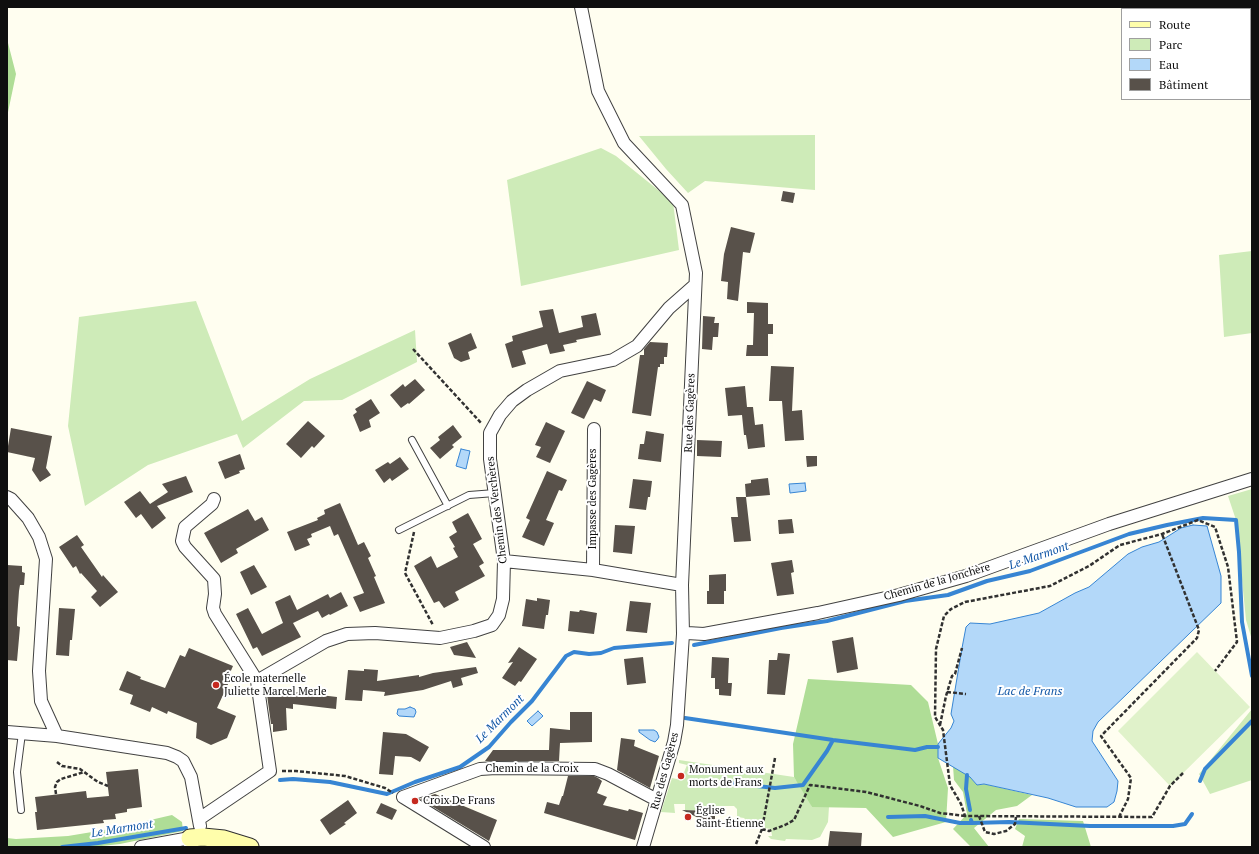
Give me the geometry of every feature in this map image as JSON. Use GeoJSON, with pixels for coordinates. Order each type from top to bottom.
{"type":"FeatureCollection","features":[{"type":"Feature","properties":{"kind":"street","name":"Rue des Gagères"},"geometry":{"type":"LineString","coordinates":[[581,7],[598,91],[624,143],[682,205],[696,273],[682,585],[683,634],[678,725],[658,800],[643,847]]}},
{"type":"Feature","properties":{"kind":"street","name":"Chemin des Verchères"},"geometry":{"type":"LineString","coordinates":[[257,681],[326,641],[347,634],[375,633],[440,638],[474,631],[492,625],[499,615],[503,599],[504,561],[490,459],[490,433],[500,415],[512,401],[527,390],[560,371],[613,360],[637,346],[669,308],[695,285]]}},
{"type":"Feature","properties":{"kind":"street","name":"Impasse des Gagères"},"geometry":{"type":"LineString","coordinates":[[593,570],[594,429]]}},
{"type":"Feature","properties":{"kind":"street","name":"Chemin de la Jonchère"},"geometry":{"type":"LineString","coordinates":[[683,634],[704,634],[818,613],[907,593],[966,576],[1109,524],[1252,479]]}},
{"type":"Feature","properties":{"kind":"street"},"geometry":{"type":"LineString","coordinates":[[7,497],[11,499],[28,518],[40,537],[46,559],[39,671],[41,701],[57,736]]}},
{"type":"Feature","properties":{"kind":"street"},"geometry":{"type":"LineString","coordinates":[[199,819],[276,771],[257,681],[215,614],[213,608],[215,594],[214,579],[185,547],[182,541],[185,527],[212,504],[214,499]]}},
{"type":"Feature","properties":{"kind":"street"},"geometry":{"type":"LineString","coordinates":[[504,561],[593,570],[682,585]]}},
{"type":"Feature","properties":{"kind":"street"},"geometry":{"type":"LineString","coordinates":[[7,732],[57,736],[167,753],[177,757],[182,761],[191,777],[199,819],[194,841]]}},
{"type":"Feature","properties":{"kind":"street","name":"Chemin de la Croix"},"geometry":{"type":"LineString","coordinates":[[399,796],[480,769],[595,769],[608,774],[658,800]]}},
{"type":"Feature","properties":{"kind":"street"},"geometry":{"type":"LineString","coordinates":[[399,796],[484,847]]}},
{"type":"Feature","properties":{"kind":"street"},"geometry":{"type":"LineString","coordinates":[[141,847],[224,839],[250,847]]}},
{"type":"Feature","properties":{"kind":"lane"},"geometry":{"type":"LineString","coordinates":[[412,440],[448,506]]}},
{"type":"Feature","properties":{"kind":"lane"},"geometry":{"type":"LineString","coordinates":[[399,530],[469,495],[495,493]]}},
{"type":"Feature","properties":{"kind":"lane"},"geometry":{"type":"LineString","coordinates":[[21,810],[17,772],[22,733]]}},
{"type":"Feature","properties":{"kind":"path"},"geometry":{"type":"LineString","coordinates":[[413,349],[490,433]]}},
{"type":"Feature","properties":{"kind":"path"},"geometry":{"type":"LineString","coordinates":[[965,816],[961,804],[950,785],[943,730],[935,718],[936,649],[944,616],[951,609],[965,602],[1050,586],[1089,566],[1120,545],[1162,534],[1198,520],[1215,527],[1228,567],[1237,642],[1215,671]]}},
{"type":"Feature","properties":{"kind":"path"},"geometry":{"type":"LineString","coordinates":[[417,522],[405,572],[440,638]]}},
{"type":"Feature","properties":{"kind":"path"},"geometry":{"type":"LineString","coordinates":[[1119,817],[1128,799],[1131,778],[1101,736],[1197,638],[1199,630],[1162,534]]}},
{"type":"Feature","properties":{"kind":"path"},"geometry":{"type":"LineString","coordinates":[[940,726],[952,676],[955,674],[962,648]]}},
{"type":"Feature","properties":{"kind":"path"},"geometry":{"type":"LineString","coordinates":[[948,692],[966,694]]}},
{"type":"Feature","properties":{"kind":"path"},"geometry":{"type":"LineString","coordinates":[[756,844],[762,829],[775,758]]}},
{"type":"Feature","properties":{"kind":"path"},"geometry":{"type":"LineString","coordinates":[[57,762],[62,766],[80,768],[98,782],[108,786]]}},
{"type":"Feature","properties":{"kind":"path"},"geometry":{"type":"LineString","coordinates":[[276,771],[296,770],[345,776],[385,788],[399,796]]}},
{"type":"Feature","properties":{"kind":"path"},"geometry":{"type":"LineString","coordinates":[[56,794],[55,787],[57,782],[61,779],[84,772]]}},
{"type":"Feature","properties":{"kind":"path"},"geometry":{"type":"LineString","coordinates":[[762,829],[768,831],[794,820],[810,785],[866,792],[920,806],[940,813],[965,816],[1152,817],[1170,786],[1183,774]]}},
{"type":"Feature","properties":{"kind":"path"},"geometry":{"type":"LineString","coordinates":[[979,816],[985,832],[994,834],[1006,831],[1015,824],[1016,817]]}},
{"type":"Feature","properties":{"kind":"green space"},"geometry":{"type":"Polygon","coordinates":[[[7,39],[16,74],[7,117],[7,39]]]}},
{"type":"Feature","properties":{"kind":"green space"},"geometry":{"type":"Polygon","coordinates":[[[815,135],[815,190],[705,181],[688,193],[639,136],[815,135]]]}},
{"type":"Feature","properties":{"kind":"green space"},"geometry":{"type":"Polygon","coordinates":[[[601,148],[616,156],[673,202],[679,250],[521,286],[507,180],[601,148]]]}},
{"type":"Feature","properties":{"kind":"green space"},"geometry":{"type":"Polygon","coordinates":[[[1252,251],[1252,333],[1224,337],[1219,255],[1252,251]]]}},
{"type":"Feature","properties":{"kind":"green space"},"geometry":{"type":"Polygon","coordinates":[[[196,301],[242,421],[310,379],[415,330],[417,362],[342,400],[304,401],[243,448],[237,434],[148,465],[85,506],[68,426],[79,317],[196,301]]]}},
{"type":"Feature","properties":{"kind":"green space"},"geometry":{"type":"Polygon","coordinates":[[[1252,489],[1252,640],[1246,620],[1236,520],[1228,496],[1252,489]]]}},
{"type":"Feature","properties":{"kind":"green space"},"geometry":{"type":"Polygon","coordinates":[[[1197,652],[1250,707],[1170,786],[1118,731],[1197,652]]]}},
{"type":"Feature","properties":{"kind":"green space"},"geometry":{"type":"Polygon","coordinates":[[[808,679],[911,685],[928,702],[938,744],[938,758],[948,788],[946,822],[893,837],[866,808],[812,807],[794,777],[793,744],[808,679]]]}},
{"type":"Feature","properties":{"kind":"green space"},"geometry":{"type":"Polygon","coordinates":[[[1252,709],[1252,780],[1210,794],[1199,774],[1252,709]]]}},
{"type":"Feature","properties":{"kind":"green space"},"geometry":{"type":"Polygon","coordinates":[[[679,760],[794,777],[796,780],[801,781],[812,807],[829,807],[828,822],[820,837],[812,840],[786,839],[785,841],[771,839],[768,836],[772,836],[771,829],[765,828],[764,823],[754,821],[753,826],[751,826],[744,818],[737,817],[737,809],[734,806],[718,806],[715,811],[685,810],[685,804],[674,804],[675,813],[661,812],[672,778],[681,780],[687,765],[679,763],[679,760]]]}},
{"type":"Feature","properties":{"kind":"green space"},"geometry":{"type":"Polygon","coordinates":[[[953,766],[970,777],[977,785],[984,784],[1032,795],[1017,806],[996,810],[974,828],[989,847],[971,847],[953,829],[967,814],[963,792],[954,780],[953,766]]]}},
{"type":"Feature","properties":{"kind":"green space"},"geometry":{"type":"Polygon","coordinates":[[[172,815],[182,822],[183,831],[120,844],[92,847],[7,847],[7,838],[16,839],[68,836],[116,828],[172,815]]]}},
{"type":"Feature","properties":{"kind":"green space"},"geometry":{"type":"Polygon","coordinates":[[[1019,819],[1083,821],[1091,847],[1022,847],[1025,836],[1015,829],[1019,819]]]}},
{"type":"Feature","properties":{"kind":"water"},"geometry":{"type":"Polygon","coordinates":[[[461,449],[470,451],[466,469],[456,466],[461,449]]]}},
{"type":"Feature","properties":{"kind":"water"},"geometry":{"type":"Polygon","coordinates":[[[805,483],[806,491],[790,493],[789,484],[805,483]]]}},
{"type":"Feature","properties":{"kind":"water","name":"Lac de Frans"},"geometry":{"type":"Polygon","coordinates":[[[1193,525],[1207,526],[1221,576],[1221,603],[1098,722],[1093,731],[1092,741],[1118,781],[1114,802],[1107,807],[1076,807],[1048,798],[984,784],[977,785],[970,777],[938,758],[938,744],[951,728],[954,721],[951,714],[966,627],[970,623],[990,624],[1039,613],[1089,587],[1128,554],[1142,547],[1159,542],[1181,528],[1193,525]]]}},
{"type":"Feature","properties":{"kind":"water"},"geometry":{"type":"Polygon","coordinates":[[[410,707],[415,709],[416,712],[414,717],[399,716],[397,714],[398,709],[410,707]]]}},
{"type":"Feature","properties":{"kind":"water"},"geometry":{"type":"Polygon","coordinates":[[[538,711],[543,716],[532,726],[527,721],[538,711]]]}},
{"type":"Feature","properties":{"kind":"water"},"geometry":{"type":"Polygon","coordinates":[[[639,730],[654,730],[657,732],[659,737],[655,742],[639,732],[639,730]]]}},
{"type":"Feature","properties":{"kind":"building"},"geometry":{"type":"Polygon","coordinates":[[[783,191],[795,193],[793,203],[781,201],[783,191]]]}},
{"type":"Feature","properties":{"kind":"building"},"geometry":{"type":"Polygon","coordinates":[[[731,227],[755,233],[750,253],[743,252],[738,301],[727,299],[728,282],[721,281],[724,254],[731,227]]]}},
{"type":"Feature","properties":{"kind":"building"},"geometry":{"type":"Polygon","coordinates":[[[747,302],[768,303],[768,324],[773,324],[773,334],[768,334],[768,356],[746,356],[747,345],[753,345],[754,313],[747,313],[747,302]]]}},
{"type":"Feature","properties":{"kind":"building"},"geometry":{"type":"Polygon","coordinates":[[[553,309],[559,333],[583,327],[581,316],[596,313],[601,335],[576,340],[577,342],[563,345],[565,351],[550,354],[547,344],[522,351],[526,364],[512,368],[505,344],[513,341],[512,336],[543,327],[539,311],[553,309]]]}},
{"type":"Feature","properties":{"kind":"building"},"geometry":{"type":"Polygon","coordinates":[[[703,316],[715,317],[714,323],[719,323],[718,337],[713,337],[712,350],[702,349],[703,316]]]}},
{"type":"Feature","properties":{"kind":"building"},"geometry":{"type":"Polygon","coordinates":[[[471,333],[477,348],[468,352],[470,359],[461,362],[454,358],[448,343],[471,333]]]}},
{"type":"Feature","properties":{"kind":"building"},"geometry":{"type":"Polygon","coordinates":[[[650,342],[668,343],[667,357],[664,357],[664,364],[660,364],[660,367],[658,367],[651,416],[632,413],[640,355],[644,355],[644,349],[650,342]]]}},
{"type":"Feature","properties":{"kind":"building"},"geometry":{"type":"Polygon","coordinates":[[[771,366],[794,367],[792,411],[802,410],[804,440],[785,441],[782,401],[769,401],[771,366]]]}},
{"type":"Feature","properties":{"kind":"building"},"geometry":{"type":"Polygon","coordinates":[[[415,379],[425,390],[409,404],[408,403],[401,408],[390,395],[403,384],[405,387],[415,379]]]}},
{"type":"Feature","properties":{"kind":"building"},"geometry":{"type":"Polygon","coordinates":[[[587,381],[606,390],[601,402],[594,399],[584,419],[571,413],[587,381]]]}},
{"type":"Feature","properties":{"kind":"building"},"geometry":{"type":"Polygon","coordinates":[[[745,386],[747,407],[753,407],[755,425],[763,424],[765,447],[748,449],[746,435],[744,435],[742,415],[728,416],[725,388],[745,386]]]}},
{"type":"Feature","properties":{"kind":"building"},"geometry":{"type":"Polygon","coordinates":[[[371,399],[380,413],[369,420],[371,427],[360,432],[353,415],[357,412],[355,409],[371,399]]]}},
{"type":"Feature","properties":{"kind":"building"},"geometry":{"type":"Polygon","coordinates":[[[308,421],[325,436],[314,448],[312,446],[301,458],[286,444],[308,421]]]}},
{"type":"Feature","properties":{"kind":"building"},"geometry":{"type":"Polygon","coordinates":[[[546,422],[565,431],[550,463],[536,457],[541,447],[535,445],[546,422]]]}},
{"type":"Feature","properties":{"kind":"building"},"geometry":{"type":"Polygon","coordinates":[[[453,425],[462,437],[452,445],[454,447],[440,459],[430,448],[440,440],[438,437],[453,425]]]}},
{"type":"Feature","properties":{"kind":"building"},"geometry":{"type":"Polygon","coordinates":[[[11,428],[52,436],[46,468],[51,475],[40,482],[32,470],[35,458],[7,452],[11,428]]]}},
{"type":"Feature","properties":{"kind":"building"},"geometry":{"type":"Polygon","coordinates":[[[646,431],[664,434],[661,462],[638,459],[640,444],[644,444],[646,431]]]}},
{"type":"Feature","properties":{"kind":"building"},"geometry":{"type":"Polygon","coordinates":[[[697,440],[722,441],[721,457],[697,456],[697,440]]]}},
{"type":"Feature","properties":{"kind":"building"},"geometry":{"type":"Polygon","coordinates":[[[240,454],[245,469],[239,471],[240,473],[225,479],[218,462],[240,454]]]}},
{"type":"Feature","properties":{"kind":"building"},"geometry":{"type":"Polygon","coordinates":[[[806,456],[817,456],[817,466],[807,467],[806,456]]]}},
{"type":"Feature","properties":{"kind":"building"},"geometry":{"type":"Polygon","coordinates":[[[400,457],[409,469],[392,481],[390,478],[384,483],[375,470],[388,462],[390,464],[400,457]]]}},
{"type":"Feature","properties":{"kind":"building"},"geometry":{"type":"Polygon","coordinates":[[[547,471],[567,480],[562,491],[559,490],[546,520],[554,523],[544,546],[522,537],[530,520],[526,518],[547,471]]]}},
{"type":"Feature","properties":{"kind":"building"},"geometry":{"type":"Polygon","coordinates":[[[186,476],[193,492],[157,506],[166,518],[152,529],[141,514],[136,518],[124,502],[140,491],[150,504],[168,492],[162,484],[186,476]]]}},
{"type":"Feature","properties":{"kind":"building"},"geometry":{"type":"Polygon","coordinates":[[[768,478],[770,495],[746,497],[745,484],[751,483],[751,480],[768,478]]]}},
{"type":"Feature","properties":{"kind":"building"},"geometry":{"type":"Polygon","coordinates":[[[633,479],[652,481],[650,497],[648,497],[646,510],[629,508],[633,479]]]}},
{"type":"Feature","properties":{"kind":"building"},"geometry":{"type":"Polygon","coordinates":[[[736,497],[746,497],[751,541],[734,542],[731,517],[738,517],[736,497]]]}},
{"type":"Feature","properties":{"kind":"building"},"geometry":{"type":"Polygon","coordinates":[[[340,503],[358,545],[364,542],[371,556],[368,558],[385,603],[360,612],[353,597],[364,593],[338,534],[334,536],[330,526],[311,534],[312,537],[307,539],[310,545],[295,551],[287,532],[318,520],[317,518],[325,514],[324,510],[340,503]]]}},
{"type":"Feature","properties":{"kind":"building"},"geometry":{"type":"Polygon","coordinates":[[[248,509],[255,521],[262,517],[269,530],[236,549],[238,553],[221,563],[204,533],[248,509]]]}},
{"type":"Feature","properties":{"kind":"building"},"geometry":{"type":"Polygon","coordinates":[[[468,513],[482,539],[473,544],[484,563],[479,566],[485,576],[455,592],[459,600],[444,608],[439,601],[434,603],[414,566],[431,556],[437,568],[458,557],[453,548],[455,547],[449,537],[457,532],[452,522],[468,513]]]}},
{"type":"Feature","properties":{"kind":"building"},"geometry":{"type":"Polygon","coordinates":[[[792,519],[794,533],[779,534],[778,520],[792,519]]]}},
{"type":"Feature","properties":{"kind":"building"},"geometry":{"type":"Polygon","coordinates":[[[615,525],[635,526],[632,554],[613,552],[615,525]]]}},
{"type":"Feature","properties":{"kind":"building"},"geometry":{"type":"Polygon","coordinates":[[[77,535],[84,545],[81,547],[102,577],[103,575],[118,592],[100,607],[91,597],[97,591],[81,573],[80,574],[76,566],[73,568],[59,547],[77,535]]]}},
{"type":"Feature","properties":{"kind":"building"},"geometry":{"type":"Polygon","coordinates":[[[792,560],[794,572],[791,573],[794,594],[777,596],[771,563],[792,560]]]}},
{"type":"Feature","properties":{"kind":"building"},"geometry":{"type":"Polygon","coordinates":[[[7,565],[22,566],[22,572],[25,573],[24,585],[20,585],[19,591],[17,626],[20,627],[17,661],[7,660],[7,565]]]}},
{"type":"Feature","properties":{"kind":"building"},"geometry":{"type":"Polygon","coordinates":[[[254,565],[267,587],[251,595],[240,572],[254,565]]]}},
{"type":"Feature","properties":{"kind":"building"},"geometry":{"type":"Polygon","coordinates":[[[726,574],[724,604],[707,604],[709,575],[726,574]]]}},
{"type":"Feature","properties":{"kind":"building"},"geometry":{"type":"Polygon","coordinates":[[[341,592],[348,606],[322,618],[318,611],[293,623],[301,637],[262,656],[257,647],[253,649],[236,614],[248,608],[262,634],[283,623],[275,602],[290,595],[297,610],[328,594],[330,598],[341,592]]]}},
{"type":"Feature","properties":{"kind":"building"},"geometry":{"type":"Polygon","coordinates":[[[537,598],[550,600],[544,629],[522,626],[526,599],[537,601],[537,598]]]}},
{"type":"Feature","properties":{"kind":"building"},"geometry":{"type":"Polygon","coordinates":[[[630,601],[651,603],[647,633],[626,631],[630,601]]]}},
{"type":"Feature","properties":{"kind":"building"},"geometry":{"type":"Polygon","coordinates":[[[59,608],[75,609],[69,656],[56,655],[59,608]]]}},
{"type":"Feature","properties":{"kind":"building"},"geometry":{"type":"Polygon","coordinates":[[[580,610],[597,613],[594,634],[568,631],[570,611],[579,612],[580,610]]]}},
{"type":"Feature","properties":{"kind":"building"},"geometry":{"type":"Polygon","coordinates":[[[853,637],[858,669],[837,673],[832,641],[853,637]]]}},
{"type":"Feature","properties":{"kind":"building"},"geometry":{"type":"Polygon","coordinates":[[[467,642],[476,658],[454,655],[450,647],[467,642]]]}},
{"type":"Feature","properties":{"kind":"building"},"geometry":{"type":"Polygon","coordinates":[[[519,647],[537,659],[521,682],[519,681],[515,686],[502,678],[513,662],[508,663],[519,647]]]}},
{"type":"Feature","properties":{"kind":"building"},"geometry":{"type":"Polygon","coordinates":[[[189,648],[233,666],[226,682],[229,682],[217,708],[236,716],[227,738],[211,745],[196,738],[197,723],[168,711],[167,714],[152,707],[150,712],[130,704],[133,695],[119,690],[127,671],[141,677],[140,679],[165,688],[180,655],[185,657],[189,648]]]}},
{"type":"Feature","properties":{"kind":"building"},"geometry":{"type":"Polygon","coordinates":[[[778,653],[790,654],[785,695],[767,694],[769,660],[777,660],[778,653]]]}},
{"type":"Feature","properties":{"kind":"building"},"geometry":{"type":"Polygon","coordinates":[[[643,657],[646,683],[627,685],[624,659],[643,657]]]}},
{"type":"Feature","properties":{"kind":"building"},"geometry":{"type":"Polygon","coordinates":[[[712,657],[729,658],[728,683],[732,683],[731,696],[719,695],[719,689],[715,689],[715,678],[711,678],[712,657]]]}},
{"type":"Feature","properties":{"kind":"building"},"geometry":{"type":"Polygon","coordinates":[[[476,667],[478,673],[461,678],[463,685],[453,688],[451,681],[423,690],[384,696],[385,692],[363,690],[362,701],[345,700],[348,670],[378,670],[377,681],[419,675],[419,677],[433,673],[476,667]]]}},
{"type":"Feature","properties":{"kind":"building"},"geometry":{"type":"Polygon","coordinates":[[[276,691],[337,697],[336,709],[293,704],[293,709],[286,708],[287,730],[273,732],[273,724],[271,724],[267,695],[276,694],[276,691]]]}},
{"type":"Feature","properties":{"kind":"building"},"geometry":{"type":"Polygon","coordinates":[[[570,712],[592,712],[592,742],[560,743],[559,761],[485,761],[493,750],[549,750],[550,728],[570,730],[570,712]]]}},
{"type":"Feature","properties":{"kind":"building"},"geometry":{"type":"Polygon","coordinates":[[[383,732],[406,734],[429,747],[420,762],[411,757],[395,756],[393,775],[379,774],[383,732]]]}},
{"type":"Feature","properties":{"kind":"building"},"geometry":{"type":"Polygon","coordinates":[[[621,738],[635,740],[634,746],[659,756],[650,788],[617,770],[621,738]]]}},
{"type":"Feature","properties":{"kind":"building"},"geometry":{"type":"Polygon","coordinates":[[[138,769],[142,807],[127,809],[127,812],[115,814],[116,819],[103,820],[104,823],[37,830],[35,797],[86,791],[87,798],[109,796],[106,772],[138,769]]]}},
{"type":"Feature","properties":{"kind":"building"},"geometry":{"type":"Polygon","coordinates":[[[568,776],[594,776],[602,781],[597,793],[607,797],[603,805],[643,813],[635,840],[544,813],[547,802],[559,805],[568,776]]]}},
{"type":"Feature","properties":{"kind":"building"},"geometry":{"type":"Polygon","coordinates":[[[435,794],[497,820],[489,841],[420,799],[435,794]]]}},
{"type":"Feature","properties":{"kind":"building"},"geometry":{"type":"Polygon","coordinates":[[[348,800],[357,813],[344,823],[346,824],[330,835],[320,820],[348,800]]]}},
{"type":"Feature","properties":{"kind":"building"},"geometry":{"type":"Polygon","coordinates":[[[381,803],[397,810],[392,820],[376,813],[381,803]]]}},
{"type":"Feature","properties":{"kind":"building"},"geometry":{"type":"Polygon","coordinates":[[[682,810],[715,811],[715,826],[682,810]]]}},
{"type":"Feature","properties":{"kind":"building"},"geometry":{"type":"Polygon","coordinates":[[[830,831],[862,833],[861,847],[828,847],[830,831]]]}},
{"type":"Feature","properties":{"kind":"waterway","name":"Le Marmont"},"geometry":{"type":"LineString","coordinates":[[694,645],[781,628],[827,621],[905,601],[948,595],[987,581],[1030,571],[1129,534],[1203,518],[1236,520],[1242,622],[1252,676]]}},
{"type":"Feature","properties":{"kind":"waterway","name":"Le Marmont"},"geometry":{"type":"LineString","coordinates":[[280,780],[293,779],[330,782],[387,794],[415,782],[460,767],[489,747],[532,701],[566,656],[574,652],[589,654],[601,653],[614,648],[672,643]]}},
{"type":"Feature","properties":{"kind":"waterway"},"geometry":{"type":"LineString","coordinates":[[685,718],[833,740],[915,750],[927,747],[938,747]]}},
{"type":"Feature","properties":{"kind":"waterway"},"geometry":{"type":"LineString","coordinates":[[1200,781],[1205,769],[1252,721]]}},
{"type":"Feature","properties":{"kind":"waterway"},"geometry":{"type":"LineString","coordinates":[[730,783],[775,788],[803,785],[833,740]]}},
{"type":"Feature","properties":{"kind":"waterway"},"geometry":{"type":"LineString","coordinates":[[967,775],[966,789],[970,810]]}},
{"type":"Feature","properties":{"kind":"waterway"},"geometry":{"type":"LineString","coordinates":[[972,823],[1009,822],[1090,826],[1173,826],[1185,824],[1192,814]]}},
{"type":"Feature","properties":{"kind":"waterway"},"geometry":{"type":"LineString","coordinates":[[888,817],[925,816],[960,823],[972,823],[971,820]]}},
{"type":"Feature","properties":{"kind":"waterway","name":"Le Marmont"},"geometry":{"type":"LineString","coordinates":[[62,847],[98,843],[186,828]]}},
{"type":"Feature","properties":{"kind":"place","name":"École maternelle Juliette Marcel Merle"},"geometry":{"type":"Point","coordinates":[216,685]}},
{"type":"Feature","properties":{"kind":"place","name":"Monument aux morts de Frans"},"geometry":{"type":"Point","coordinates":[681,776]}},
{"type":"Feature","properties":{"kind":"place","name":"Croix De Frans"},"geometry":{"type":"Point","coordinates":[415,801]}},
{"type":"Feature","properties":{"kind":"place","name":"Église Saint-Étienne"},"geometry":{"type":"Point","coordinates":[688,817]}}]}
